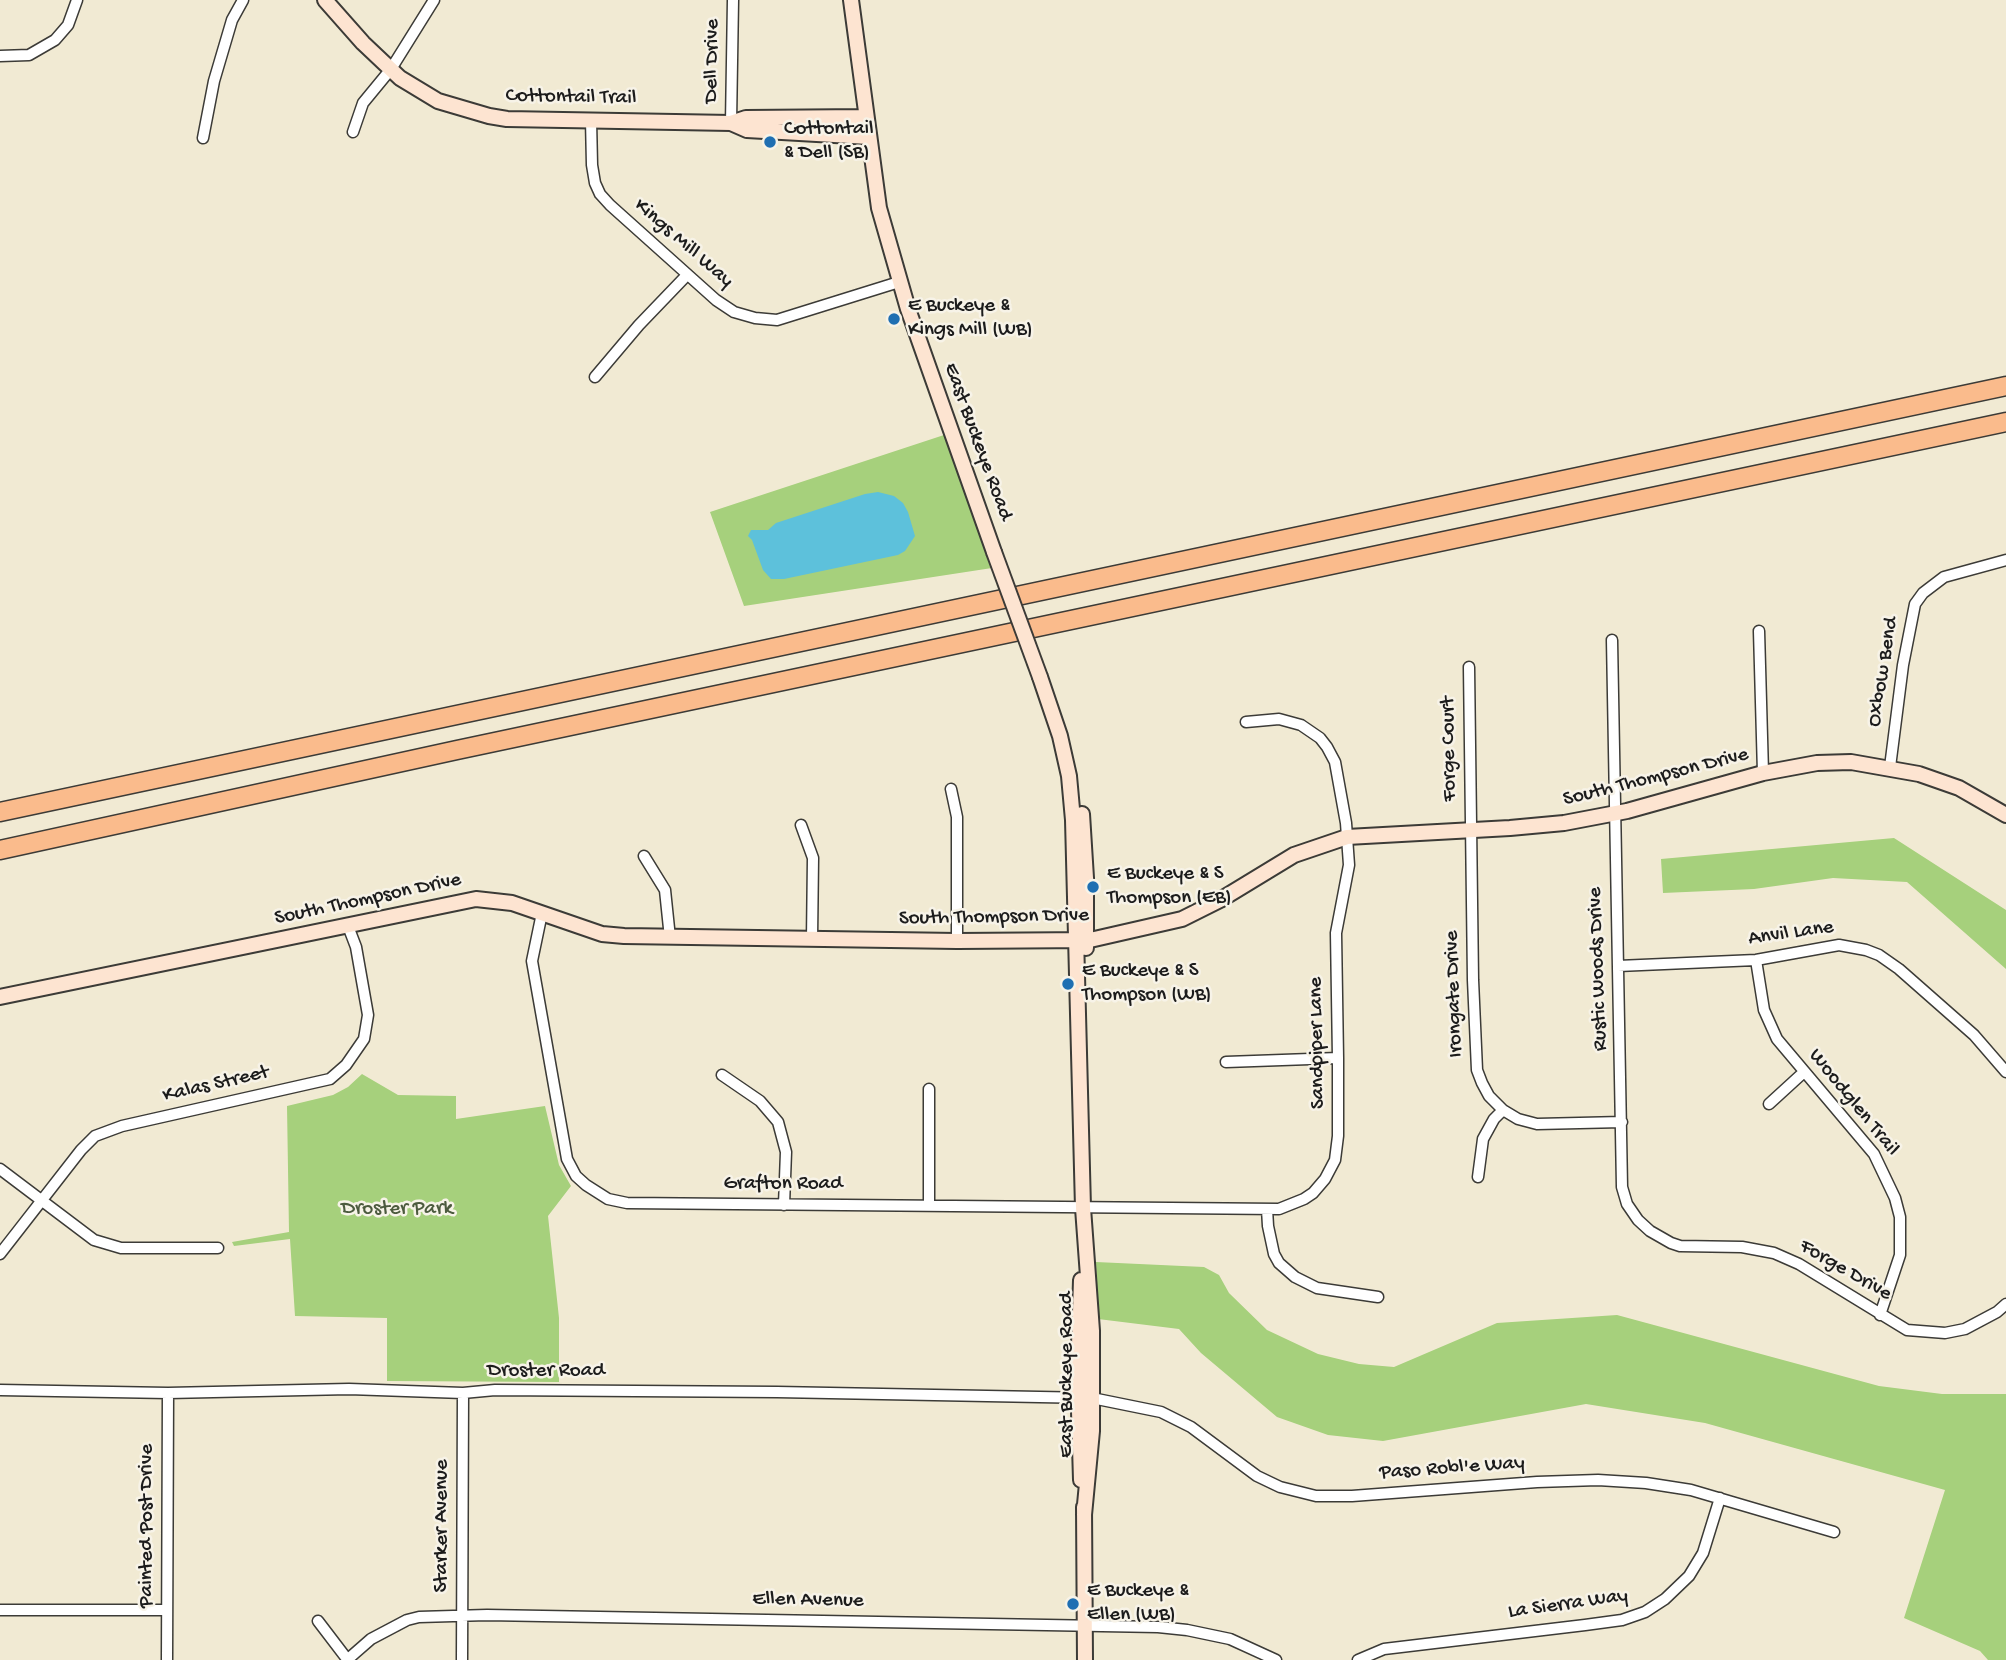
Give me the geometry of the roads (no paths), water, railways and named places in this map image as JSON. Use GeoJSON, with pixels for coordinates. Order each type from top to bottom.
{"type":"FeatureCollection","features":[{"type":"Feature","properties":{"kind":"highway"},"geometry":{"type":"LineString","coordinates":[[0,812],[2006,386]]}},
{"type":"Feature","properties":{"kind":"highway"},"geometry":{"type":"LineString","coordinates":[[0,850],[471,747],[2006,422]]}},
{"type":"Feature","properties":{"kind":"street"},"geometry":{"type":"LineString","coordinates":[[0,57],[29,55],[55,40],[68,25],[78,0]]}},
{"type":"Feature","properties":{"kind":"street"},"geometry":{"type":"LineString","coordinates":[[203,138],[214,82],[232,20],[243,0]]}},
{"type":"Feature","properties":{"kind":"street","name":"Cottontail Trail"},"geometry":{"type":"LineString","coordinates":[[325,0],[400,78],[438,101],[489,116],[507,119],[731,123],[747,130],[869,137]]}},
{"type":"Feature","properties":{"kind":"street"},"geometry":{"type":"LineString","coordinates":[[353,132],[363,103],[391,69],[434,0]]}},
{"type":"Feature","properties":{"kind":"street","name":"Dell Drive"},"geometry":{"type":"LineString","coordinates":[[731,123],[733,0]]}},
{"type":"Feature","properties":{"kind":"street","name":"East Buckeye Road"},"geometry":{"type":"LineString","coordinates":[[851,0],[879,208],[899,282],[1057,726],[1070,751],[1081,809],[1086,878],[1081,940],[1080,1028],[1084,1234],[1080,1291],[1085,1397],[1085,1660]]}},
{"type":"Feature","properties":{"kind":"street","name":"Cottontail Trail"},"geometry":{"type":"LineString","coordinates":[[731,123],[763,117],[866,117]]}},
{"type":"Feature","properties":{"kind":"street","name":"Kings Mill Way"},"geometry":{"type":"LineString","coordinates":[[591,120],[592,166],[600,194],[724,307],[744,316],[778,320],[899,282]]}},
{"type":"Feature","properties":{"kind":"street"},"geometry":{"type":"LineString","coordinates":[[594,377],[687,275]]}},
{"type":"Feature","properties":{"kind":"street","name":"Oxbow Bend"},"geometry":{"type":"LineString","coordinates":[[1890,767],[1903,665],[1915,604],[1923,593],[1944,577],[2006,560]]}},
{"type":"Feature","properties":{"kind":"street"},"geometry":{"type":"LineString","coordinates":[[1759,631],[1763,774]]}},
{"type":"Feature","properties":{"kind":"street","name":"Rustic Woods Drive"},"geometry":{"type":"LineString","coordinates":[[1612,640],[1622,1122]]}},
{"type":"Feature","properties":{"kind":"street","name":"Forge Court"},"geometry":{"type":"LineString","coordinates":[[1469,667],[1470,831]]}},
{"type":"Feature","properties":{"kind":"street","name":"Sandpiper Lane"},"geometry":{"type":"LineString","coordinates":[[1245,722],[1279,719],[1301,725],[1320,738],[1327,747],[1335,762],[1346,819],[1349,865],[1336,933],[1338,1136],[1335,1160],[1329,1173],[1304,1199],[1279,1209],[1267,1209]]}},
{"type":"Feature","properties":{"kind":"street","name":"South Thompson Drive"},"geometry":{"type":"LineString","coordinates":[[0,997],[476,899],[501,901],[602,934],[670,938],[1081,940],[1135,931],[1182,919],[1220,900],[1294,855],[1347,837],[1564,823],[1614,815],[1788,768],[1835,762],[1890,767],[1919,774],[1959,788],[2005,812]]}},
{"type":"Feature","properties":{"kind":"street"},"geometry":{"type":"LineString","coordinates":[[951,789],[957,817],[957,941]]}},
{"type":"Feature","properties":{"kind":"street"},"geometry":{"type":"LineString","coordinates":[[801,825],[813,858],[813,939]]}},
{"type":"Feature","properties":{"kind":"street","name":"Irongate Drive"},"geometry":{"type":"LineString","coordinates":[[1470,831],[1477,1070],[1489,1096],[1503,1110]]}},
{"type":"Feature","properties":{"kind":"street"},"geometry":{"type":"LineString","coordinates":[[644,856],[665,890],[670,938]]}},
{"type":"Feature","properties":{"kind":"street","name":"Grafton Road"},"geometry":{"type":"LineString","coordinates":[[542,914],[532,961],[568,1159],[576,1176],[599,1195],[628,1203],[1267,1209]]}},
{"type":"Feature","properties":{"kind":"street","name":"Kalas Street"},"geometry":{"type":"LineString","coordinates":[[0,1254],[81,1150],[96,1136],[106,1131],[330,1079],[346,1065],[364,1039],[368,1015],[356,947],[348,926]]}},
{"type":"Feature","properties":{"kind":"street","name":"Anvil Lane"},"geometry":{"type":"LineString","coordinates":[[1618,967],[1756,960],[1839,945],[1866,950],[1879,955],[1899,969],[1974,1035],[2006,1072]]}},
{"type":"Feature","properties":{"kind":"street","name":"Woodglen Trail"},"geometry":{"type":"LineString","coordinates":[[1756,960],[1764,1010],[1777,1039],[1874,1154],[1895,1198],[1900,1217],[1900,1255],[1880,1315]]}},
{"type":"Feature","properties":{"kind":"street"},"geometry":{"type":"LineString","coordinates":[[1226,1062],[1338,1058]]}},
{"type":"Feature","properties":{"kind":"street"},"geometry":{"type":"LineString","coordinates":[[1769,1104],[1804,1072]]}},
{"type":"Feature","properties":{"kind":"street"},"geometry":{"type":"LineString","coordinates":[[722,1075],[760,1101],[778,1122],[786,1152],[784,1205]]}},
{"type":"Feature","properties":{"kind":"street"},"geometry":{"type":"LineString","coordinates":[[929,1089],[929,1206]]}},
{"type":"Feature","properties":{"kind":"street"},"geometry":{"type":"LineString","coordinates":[[1478,1177],[1483,1139],[1494,1119],[1503,1110],[1537,1124],[1622,1122]]}},
{"type":"Feature","properties":{"kind":"street","name":"Forge Drive"},"geometry":{"type":"LineString","coordinates":[[1622,1122],[1622,1187],[1627,1204],[1650,1231],[1680,1246],[1742,1247],[1774,1253],[1799,1264],[1907,1330],[1945,1333],[1978,1324],[2006,1304]]}},
{"type":"Feature","properties":{"kind":"street"},"geometry":{"type":"LineString","coordinates":[[0,1169],[84,1235],[106,1245],[121,1248],[218,1248]]}},
{"type":"Feature","properties":{"kind":"street"},"geometry":{"type":"LineString","coordinates":[[1267,1209],[1269,1236],[1274,1254],[1295,1277],[1317,1288],[1378,1297]]}},
{"type":"Feature","properties":{"kind":"street","name":"Droster Road"},"geometry":{"type":"LineString","coordinates":[[0,1390],[168,1393],[349,1389],[463,1393],[495,1390],[1085,1397]]}},
{"type":"Feature","properties":{"kind":"street","name":"Painted Post Drive"},"geometry":{"type":"LineString","coordinates":[[167,1660],[168,1393]]}},
{"type":"Feature","properties":{"kind":"street","name":"Starker Avenue"},"geometry":{"type":"LineString","coordinates":[[462,1660],[463,1393]]}},
{"type":"Feature","properties":{"kind":"street","name":"Paso Robl'e Way"},"geometry":{"type":"LineString","coordinates":[[1085,1397],[1161,1412],[1191,1427],[1257,1476],[1289,1490],[1316,1496],[1352,1496],[1537,1482],[1598,1480],[1646,1483],[1691,1490],[1834,1532]]}},
{"type":"Feature","properties":{"kind":"street","name":"La Sierra Way"},"geometry":{"type":"LineString","coordinates":[[1358,1660],[1384,1650],[1610,1622],[1645,1612],[1665,1599],[1689,1576],[1703,1553],[1720,1498]]}},
{"type":"Feature","properties":{"kind":"street"},"geometry":{"type":"LineString","coordinates":[[0,1610],[166,1610]]}},
{"type":"Feature","properties":{"kind":"street","name":"Ellen Avenue"},"geometry":{"type":"LineString","coordinates":[[347,1660],[371,1639],[407,1620],[419,1617],[462,1616],[1085,1624],[1187,1630],[1230,1639],[1276,1660]]}},
{"type":"Feature","properties":{"kind":"street"},"geometry":{"type":"LineString","coordinates":[[318,1621],[347,1660]]}},
{"type":"Feature","properties":{"kind":"water"},"geometry":{"type":"Polygon","coordinates":[[[878,492],[894,496],[903,503],[908,512],[915,536],[905,551],[898,555],[784,579],[771,579],[763,570],[748,536],[751,530],[768,530],[776,523],[878,492]]]}},
{"type":"Feature","properties":{"kind":"place","name":"Cottontail & Dell (SB)"},"geometry":{"type":"Point","coordinates":[770,142]}},
{"type":"Feature","properties":{"kind":"place","name":"E Buckeye & Kings Mill (WB)"},"geometry":{"type":"Point","coordinates":[894,319]}},
{"type":"Feature","properties":{"kind":"place","name":"E Buckeye & S Thompson (EB)"},"geometry":{"type":"Point","coordinates":[1093,887]}},
{"type":"Feature","properties":{"kind":"place","name":"E Buckeye & S Thompson (WB)"},"geometry":{"type":"Point","coordinates":[1068,984]}},
{"type":"Feature","properties":{"kind":"place","name":"E Buckeye & Ellen (WB)"},"geometry":{"type":"Point","coordinates":[1073,1604]}},
{"type":"Feature","properties":{"kind":"park label","name":"Droster Park"},"geometry":{"type":"Point","coordinates":[397,1210]}}]}
